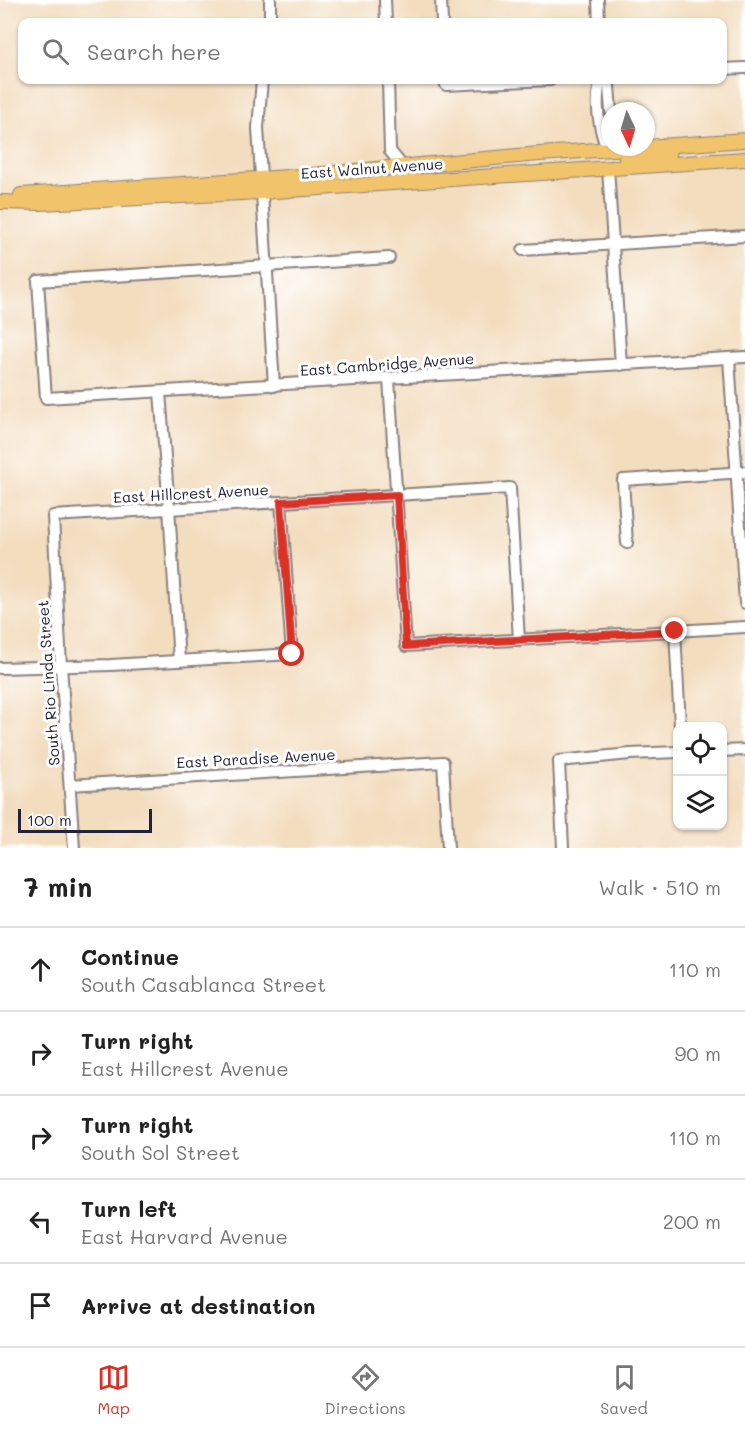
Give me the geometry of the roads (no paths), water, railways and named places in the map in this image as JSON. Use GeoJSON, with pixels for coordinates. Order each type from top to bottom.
{"type":"FeatureCollection","features":[{"type":"Feature","properties":{"kind":"main road"},"geometry":{"type":"LineString","coordinates":[[655,146],[745,140]]}},
{"type":"Feature","properties":{"kind":"main road"},"geometry":{"type":"LineString","coordinates":[[608,168],[627,157],[669,155],[702,143]]}},
{"type":"Feature","properties":{"kind":"main road","name":"East Walnut Avenue"},"geometry":{"type":"LineString","coordinates":[[0,202],[40,203],[261,185],[601,147]]}},
{"type":"Feature","properties":{"kind":"main road"},"geometry":{"type":"LineString","coordinates":[[524,174],[544,163],[593,159],[601,152]]}},
{"type":"Feature","properties":{"kind":"main road","name":"East Walnut Avenue"},"geometry":{"type":"LineString","coordinates":[[0,196],[261,185],[406,182],[745,159]]}},
{"type":"Feature","properties":{"kind":"main road"},"geometry":{"type":"LineString","coordinates":[[403,168],[406,182]]}},
{"type":"Feature","properties":{"kind":"street"},"geometry":{"type":"LineString","coordinates":[[270,0],[270,18]]}},
{"type":"Feature","properties":{"kind":"street"},"geometry":{"type":"LineString","coordinates":[[385,0],[386,18]]}},
{"type":"Feature","properties":{"kind":"street"},"geometry":{"type":"LineString","coordinates":[[441,0],[442,18]]}},
{"type":"Feature","properties":{"kind":"street"},"geometry":{"type":"LineString","coordinates":[[598,0],[599,18]]}},
{"type":"Feature","properties":{"kind":"street"},"geometry":{"type":"LineString","coordinates":[[727,69],[745,68]]}},
{"type":"Feature","properties":{"kind":"street"},"geometry":{"type":"LineString","coordinates":[[262,84],[258,128],[274,386]]}},
{"type":"Feature","properties":{"kind":"street"},"geometry":{"type":"LineString","coordinates":[[388,84],[390,151],[403,168]]}},
{"type":"Feature","properties":{"kind":"street"},"geometry":{"type":"LineString","coordinates":[[601,84],[598,89],[601,135]]}},
{"type":"Feature","properties":{"kind":"street"},"geometry":{"type":"LineString","coordinates":[[607,84],[610,102]]}},
{"type":"Feature","properties":{"kind":"street"},"geometry":{"type":"LineString","coordinates":[[608,168],[621,365]]}},
{"type":"Feature","properties":{"kind":"street"},"geometry":{"type":"LineString","coordinates":[[523,250],[745,236]]}},
{"type":"Feature","properties":{"kind":"street"},"geometry":{"type":"LineString","coordinates":[[266,266],[388,258]]}},
{"type":"Feature","properties":{"kind":"street","name":"East Cambridge Avenue"},"geometry":{"type":"LineString","coordinates":[[266,266],[38,280],[46,398],[745,357]]}},
{"type":"Feature","properties":{"kind":"street"},"geometry":{"type":"LineString","coordinates":[[729,358],[741,473],[745,603]]}},
{"type":"Feature","properties":{"kind":"street"},"geometry":{"type":"LineString","coordinates":[[389,379],[406,646],[745,627]]}},
{"type":"Feature","properties":{"kind":"street"},"geometry":{"type":"LineString","coordinates":[[160,392],[178,661]]}},
{"type":"Feature","properties":{"kind":"street"},"geometry":{"type":"LineString","coordinates":[[627,543],[622,480],[741,473]]}},
{"type":"Feature","properties":{"kind":"street","name":"East Hillcrest Avenue"},"geometry":{"type":"LineString","coordinates":[[53,516],[510,488],[519,640]]}},
{"type":"Feature","properties":{"kind":"street"},"geometry":{"type":"LineString","coordinates":[[0,668],[292,654],[281,502]]}},
{"type":"Feature","properties":{"kind":"street","name":"South Rio Linda Street"},"geometry":{"type":"LineString","coordinates":[[53,516],[74,848]]}},
{"type":"Feature","properties":{"kind":"street"},"geometry":{"type":"LineString","coordinates":[[675,631],[680,722]]}},
{"type":"Feature","properties":{"kind":"street"},"geometry":{"type":"LineString","coordinates":[[727,751],[745,750]]}},
{"type":"Feature","properties":{"kind":"street"},"geometry":{"type":"LineString","coordinates":[[563,848],[559,761],[673,752]]}},
{"type":"Feature","properties":{"kind":"street","name":"East Paradise Avenue"},"geometry":{"type":"LineString","coordinates":[[70,785],[443,762],[448,848]]}}]}
